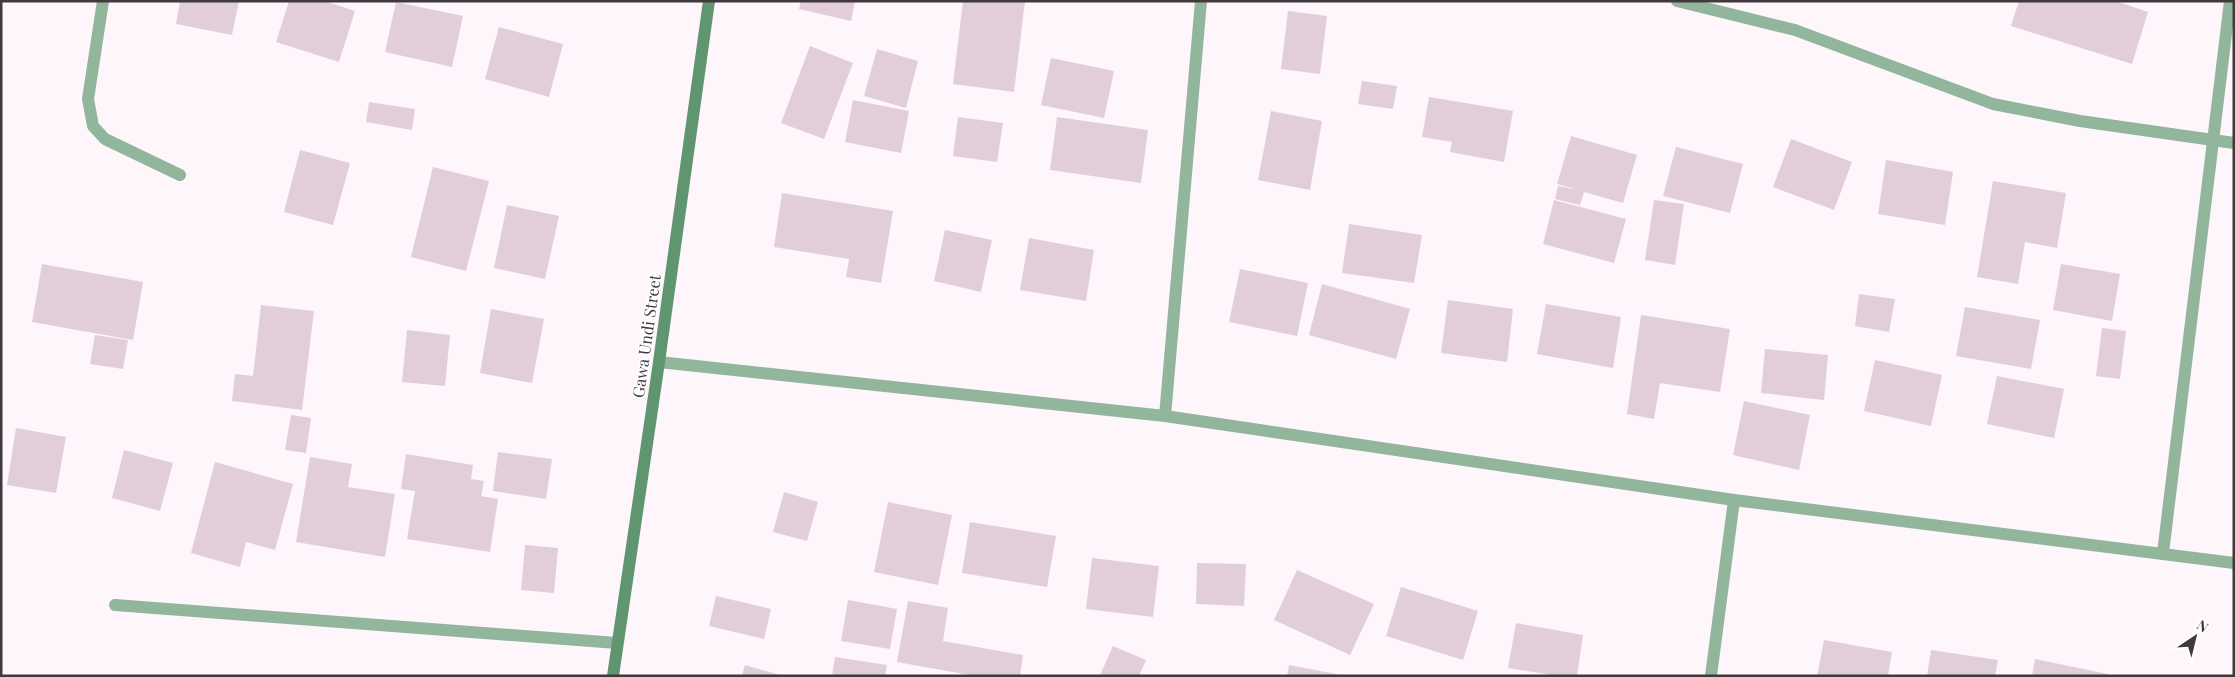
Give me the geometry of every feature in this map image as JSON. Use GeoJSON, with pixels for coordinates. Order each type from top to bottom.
{"type":"FeatureCollection","features":[{"type":"Feature","properties":{"kind":"street"},"geometry":{"type":"LineString","coordinates":[[103,1],[88,99],[93,126],[105,138],[180,175]]}},
{"type":"Feature","properties":{"kind":"street","name":"Gawa Undi Street"},"geometry":{"type":"LineString","coordinates":[[614,676],[617,643],[659,362],[709,1]]}},
{"type":"Feature","properties":{"kind":"street"},"geometry":{"type":"LineString","coordinates":[[1166,416],[1201,1]]}},
{"type":"Feature","properties":{"kind":"street"},"geometry":{"type":"LineString","coordinates":[[1677,1],[1796,30],[1993,104],[2062,118],[2234,143]]}},
{"type":"Feature","properties":{"kind":"street"},"geometry":{"type":"LineString","coordinates":[[2163,554],[2230,1]]}},
{"type":"Feature","properties":{"kind":"street"},"geometry":{"type":"LineString","coordinates":[[659,362],[1166,416],[1734,500],[2234,564]]}},
{"type":"Feature","properties":{"kind":"street"},"geometry":{"type":"LineString","coordinates":[[1710,676],[1734,500]]}},
{"type":"Feature","properties":{"kind":"street"},"geometry":{"type":"LineString","coordinates":[[115,605],[617,643]]}},
{"type":"Feature","properties":{"kind":"building"},"geometry":{"type":"Polygon","coordinates":[[[180,1],[239,1],[232,35],[176,24],[180,1]]]}},
{"type":"Feature","properties":{"kind":"building"},"geometry":{"type":"Polygon","coordinates":[[[289,1],[325,1],[355,11],[339,62],[276,42],[289,1]]]}},
{"type":"Feature","properties":{"kind":"building"},"geometry":{"type":"Polygon","coordinates":[[[801,1],[855,1],[851,21],[799,9],[801,1]]]}},
{"type":"Feature","properties":{"kind":"building"},"geometry":{"type":"Polygon","coordinates":[[[963,1],[1025,1],[1014,92],[953,84],[963,1]]]}},
{"type":"Feature","properties":{"kind":"building"},"geometry":{"type":"Polygon","coordinates":[[[2019,1],[2116,1],[2148,12],[2132,64],[2011,26],[2019,1]]]}},
{"type":"Feature","properties":{"kind":"building"},"geometry":{"type":"Polygon","coordinates":[[[396,2],[463,16],[452,67],[385,52],[396,2]]]}},
{"type":"Feature","properties":{"kind":"building"},"geometry":{"type":"Polygon","coordinates":[[[1288,11],[1327,16],[1320,74],[1281,69],[1288,11]]]}},
{"type":"Feature","properties":{"kind":"building"},"geometry":{"type":"Polygon","coordinates":[[[499,27],[563,44],[549,97],[485,79],[499,27]]]}},
{"type":"Feature","properties":{"kind":"building"},"geometry":{"type":"Polygon","coordinates":[[[810,46],[853,63],[824,139],[781,123],[810,46]]]}},
{"type":"Feature","properties":{"kind":"building"},"geometry":{"type":"Polygon","coordinates":[[[877,49],[918,61],[906,108],[864,96],[877,49]]]}},
{"type":"Feature","properties":{"kind":"building"},"geometry":{"type":"Polygon","coordinates":[[[1051,58],[1114,71],[1104,118],[1041,105],[1051,58]]]}},
{"type":"Feature","properties":{"kind":"building"},"geometry":{"type":"Polygon","coordinates":[[[1362,81],[1397,86],[1393,109],[1358,104],[1362,81]]]}},
{"type":"Feature","properties":{"kind":"building"},"geometry":{"type":"Polygon","coordinates":[[[1429,97],[1513,111],[1504,162],[1450,152],[1452,142],[1422,137],[1429,97]]]}},
{"type":"Feature","properties":{"kind":"building"},"geometry":{"type":"Polygon","coordinates":[[[853,100],[909,111],[901,153],[845,142],[853,100]]]}},
{"type":"Feature","properties":{"kind":"building"},"geometry":{"type":"Polygon","coordinates":[[[369,102],[415,109],[412,130],[366,122],[369,102]]]}},
{"type":"Feature","properties":{"kind":"building"},"geometry":{"type":"Polygon","coordinates":[[[1271,111],[1322,121],[1310,190],[1258,180],[1271,111]]]}},
{"type":"Feature","properties":{"kind":"building"},"geometry":{"type":"Polygon","coordinates":[[[958,117],[1003,123],[997,162],[953,156],[958,117]]]}},
{"type":"Feature","properties":{"kind":"building"},"geometry":{"type":"Polygon","coordinates":[[[1057,117],[1148,130],[1141,183],[1050,170],[1057,117]]]}},
{"type":"Feature","properties":{"kind":"building"},"geometry":{"type":"Polygon","coordinates":[[[1571,136],[1637,155],[1623,203],[1584,192],[1580,205],[1555,199],[1558,186],[1578,190],[1557,184],[1571,136]]]}},
{"type":"Feature","properties":{"kind":"building"},"geometry":{"type":"Polygon","coordinates":[[[1791,139],[1852,162],[1834,210],[1773,187],[1791,139]]]}},
{"type":"Feature","properties":{"kind":"building"},"geometry":{"type":"Polygon","coordinates":[[[1676,147],[1743,164],[1730,213],[1663,196],[1676,147]]]}},
{"type":"Feature","properties":{"kind":"building"},"geometry":{"type":"Polygon","coordinates":[[[300,150],[350,163],[333,225],[284,212],[300,150]]]}},
{"type":"Feature","properties":{"kind":"building"},"geometry":{"type":"Polygon","coordinates":[[[1886,160],[1953,172],[1945,225],[1878,214],[1886,160]]]}},
{"type":"Feature","properties":{"kind":"building"},"geometry":{"type":"Polygon","coordinates":[[[433,167],[489,181],[466,271],[411,257],[433,167]]]}},
{"type":"Feature","properties":{"kind":"building"},"geometry":{"type":"Polygon","coordinates":[[[1993,181],[2066,193],[2057,248],[2025,242],[2018,284],[1977,277],[1993,181]]]}},
{"type":"Feature","properties":{"kind":"building"},"geometry":{"type":"Polygon","coordinates":[[[782,193],[893,211],[881,283],[846,277],[849,259],[774,247],[782,193]]]}},
{"type":"Feature","properties":{"kind":"building"},"geometry":{"type":"Polygon","coordinates":[[[1554,200],[1626,219],[1614,263],[1543,244],[1554,200]]]}},
{"type":"Feature","properties":{"kind":"building"},"geometry":{"type":"Polygon","coordinates":[[[1654,200],[1684,204],[1675,265],[1645,260],[1654,200]]]}},
{"type":"Feature","properties":{"kind":"building"},"geometry":{"type":"Polygon","coordinates":[[[507,205],[559,216],[545,279],[494,268],[507,205]]]}},
{"type":"Feature","properties":{"kind":"building"},"geometry":{"type":"Polygon","coordinates":[[[1349,224],[1422,235],[1414,283],[1342,273],[1349,224]]]}},
{"type":"Feature","properties":{"kind":"building"},"geometry":{"type":"Polygon","coordinates":[[[945,230],[992,240],[981,292],[934,281],[945,230]]]}},
{"type":"Feature","properties":{"kind":"building"},"geometry":{"type":"Polygon","coordinates":[[[1029,238],[1094,250],[1086,301],[1020,290],[1029,238]]]}},
{"type":"Feature","properties":{"kind":"building"},"geometry":{"type":"Polygon","coordinates":[[[42,264],[143,282],[133,340],[32,322],[42,264]]]}},
{"type":"Feature","properties":{"kind":"building"},"geometry":{"type":"Polygon","coordinates":[[[2061,264],[2120,274],[2112,321],[2053,310],[2061,264]]]}},
{"type":"Feature","properties":{"kind":"building"},"geometry":{"type":"Polygon","coordinates":[[[1240,269],[1308,283],[1297,336],[1229,322],[1240,269]]]}},
{"type":"Feature","properties":{"kind":"building"},"geometry":{"type":"Polygon","coordinates":[[[1322,284],[1410,309],[1396,359],[1309,335],[1322,284]]]}},
{"type":"Feature","properties":{"kind":"building"},"geometry":{"type":"Polygon","coordinates":[[[1859,294],[1895,299],[1889,332],[1855,326],[1859,294]]]}},
{"type":"Feature","properties":{"kind":"building"},"geometry":{"type":"Polygon","coordinates":[[[1448,300],[1513,309],[1507,362],[1441,353],[1448,300]]]}},
{"type":"Feature","properties":{"kind":"building"},"geometry":{"type":"Polygon","coordinates":[[[1546,304],[1621,317],[1613,368],[1537,354],[1546,304]]]}},
{"type":"Feature","properties":{"kind":"building"},"geometry":{"type":"Polygon","coordinates":[[[261,305],[314,311],[302,410],[232,401],[235,374],[253,376],[261,305]]]}},
{"type":"Feature","properties":{"kind":"building"},"geometry":{"type":"Polygon","coordinates":[[[1965,307],[2040,320],[2031,369],[1956,356],[1965,307]]]}},
{"type":"Feature","properties":{"kind":"building"},"geometry":{"type":"Polygon","coordinates":[[[491,309],[544,319],[532,383],[480,373],[491,309]]]}},
{"type":"Feature","properties":{"kind":"building"},"geometry":{"type":"Polygon","coordinates":[[[1641,315],[1730,329],[1720,392],[1660,383],[1654,419],[1627,414],[1641,315]]]}},
{"type":"Feature","properties":{"kind":"building"},"geometry":{"type":"Polygon","coordinates":[[[2102,328],[2126,331],[2120,379],[2096,376],[2102,328]]]}},
{"type":"Feature","properties":{"kind":"building"},"geometry":{"type":"Polygon","coordinates":[[[407,330],[450,335],[445,386],[402,382],[407,330]]]}},
{"type":"Feature","properties":{"kind":"building"},"geometry":{"type":"Polygon","coordinates":[[[95,335],[128,340],[123,369],[90,364],[95,335]]]}},
{"type":"Feature","properties":{"kind":"building"},"geometry":{"type":"Polygon","coordinates":[[[1765,349],[1828,355],[1824,400],[1761,393],[1765,349]]]}},
{"type":"Feature","properties":{"kind":"building"},"geometry":{"type":"Polygon","coordinates":[[[1875,360],[1942,375],[1931,426],[1864,411],[1875,360]]]}},
{"type":"Feature","properties":{"kind":"building"},"geometry":{"type":"Polygon","coordinates":[[[1997,376],[2064,389],[2054,438],[1987,424],[1997,376]]]}},
{"type":"Feature","properties":{"kind":"building"},"geometry":{"type":"Polygon","coordinates":[[[1744,401],[1810,415],[1799,470],[1733,455],[1744,401]]]}},
{"type":"Feature","properties":{"kind":"building"},"geometry":{"type":"Polygon","coordinates":[[[291,415],[311,418],[306,453],[285,450],[291,415]]]}},
{"type":"Feature","properties":{"kind":"building"},"geometry":{"type":"Polygon","coordinates":[[[16,428],[66,437],[56,493],[7,485],[16,428]]]}},
{"type":"Feature","properties":{"kind":"building"},"geometry":{"type":"Polygon","coordinates":[[[124,450],[173,463],[160,511],[112,498],[124,450]]]}},
{"type":"Feature","properties":{"kind":"building"},"geometry":{"type":"Polygon","coordinates":[[[498,452],[552,459],[546,499],[493,491],[498,452]]]}},
{"type":"Feature","properties":{"kind":"building"},"geometry":{"type":"Polygon","coordinates":[[[406,454],[473,465],[471,479],[484,481],[481,496],[498,499],[490,552],[407,539],[415,491],[401,489],[406,454]]]}},
{"type":"Feature","properties":{"kind":"building"},"geometry":{"type":"Polygon","coordinates":[[[310,457],[352,464],[348,487],[395,494],[385,557],[296,542],[310,457]]]}},
{"type":"Feature","properties":{"kind":"building"},"geometry":{"type":"Polygon","coordinates":[[[215,462],[293,484],[275,550],[246,542],[240,567],[191,553],[215,462]]]}},
{"type":"Feature","properties":{"kind":"building"},"geometry":{"type":"Polygon","coordinates":[[[784,492],[818,502],[807,541],[773,532],[784,492]]]}},
{"type":"Feature","properties":{"kind":"building"},"geometry":{"type":"Polygon","coordinates":[[[888,502],[952,515],[938,585],[874,572],[888,502]]]}},
{"type":"Feature","properties":{"kind":"building"},"geometry":{"type":"Polygon","coordinates":[[[970,522],[1056,536],[1047,587],[962,573],[970,522]]]}},
{"type":"Feature","properties":{"kind":"building"},"geometry":{"type":"Polygon","coordinates":[[[525,545],[558,548],[554,593],[521,590],[525,545]]]}},
{"type":"Feature","properties":{"kind":"building"},"geometry":{"type":"Polygon","coordinates":[[[1092,558],[1159,566],[1153,617],[1086,609],[1092,558]]]}},
{"type":"Feature","properties":{"kind":"building"},"geometry":{"type":"Polygon","coordinates":[[[1197,563],[1246,564],[1244,606],[1196,604],[1197,563]]]}},
{"type":"Feature","properties":{"kind":"building"},"geometry":{"type":"Polygon","coordinates":[[[1297,570],[1374,604],[1350,655],[1274,620],[1297,570]]]}},
{"type":"Feature","properties":{"kind":"building"},"geometry":{"type":"Polygon","coordinates":[[[1401,587],[1478,611],[1463,660],[1386,636],[1401,587]]]}},
{"type":"Feature","properties":{"kind":"building"},"geometry":{"type":"Polygon","coordinates":[[[716,596],[771,609],[764,639],[709,626],[716,596]]]}},
{"type":"Feature","properties":{"kind":"building"},"geometry":{"type":"Polygon","coordinates":[[[848,600],[897,609],[890,649],[841,641],[848,600]]]}},
{"type":"Feature","properties":{"kind":"building"},"geometry":{"type":"Polygon","coordinates":[[[908,601],[948,608],[943,641],[1023,655],[1020,676],[975,676],[897,662],[908,601]]]}},
{"type":"Feature","properties":{"kind":"building"},"geometry":{"type":"Polygon","coordinates":[[[1516,623],[1583,635],[1577,676],[1558,676],[1508,668],[1516,623]]]}},
{"type":"Feature","properties":{"kind":"building"},"geometry":{"type":"Polygon","coordinates":[[[1824,640],[1892,652],[1888,676],[1817,676],[1824,640]]]}},
{"type":"Feature","properties":{"kind":"building"},"geometry":{"type":"Polygon","coordinates":[[[1113,646],[1146,660],[1139,676],[1100,675],[1113,646]]]}},
{"type":"Feature","properties":{"kind":"building"},"geometry":{"type":"Polygon","coordinates":[[[1931,650],[1998,660],[1995,676],[1927,676],[1931,650]]]}},
{"type":"Feature","properties":{"kind":"building"},"geometry":{"type":"Polygon","coordinates":[[[835,657],[887,665],[885,676],[832,676],[835,657]]]}},
{"type":"Feature","properties":{"kind":"building"},"geometry":{"type":"Polygon","coordinates":[[[2035,659],[2108,674],[2108,676],[2032,676],[2035,659]]]}},
{"type":"Feature","properties":{"kind":"building"},"geometry":{"type":"Polygon","coordinates":[[[745,665],[780,675],[780,676],[742,676],[745,665]]]}},
{"type":"Feature","properties":{"kind":"building"},"geometry":{"type":"Polygon","coordinates":[[[1289,665],[1341,675],[1341,676],[1287,676],[1289,665]]]}}]}
